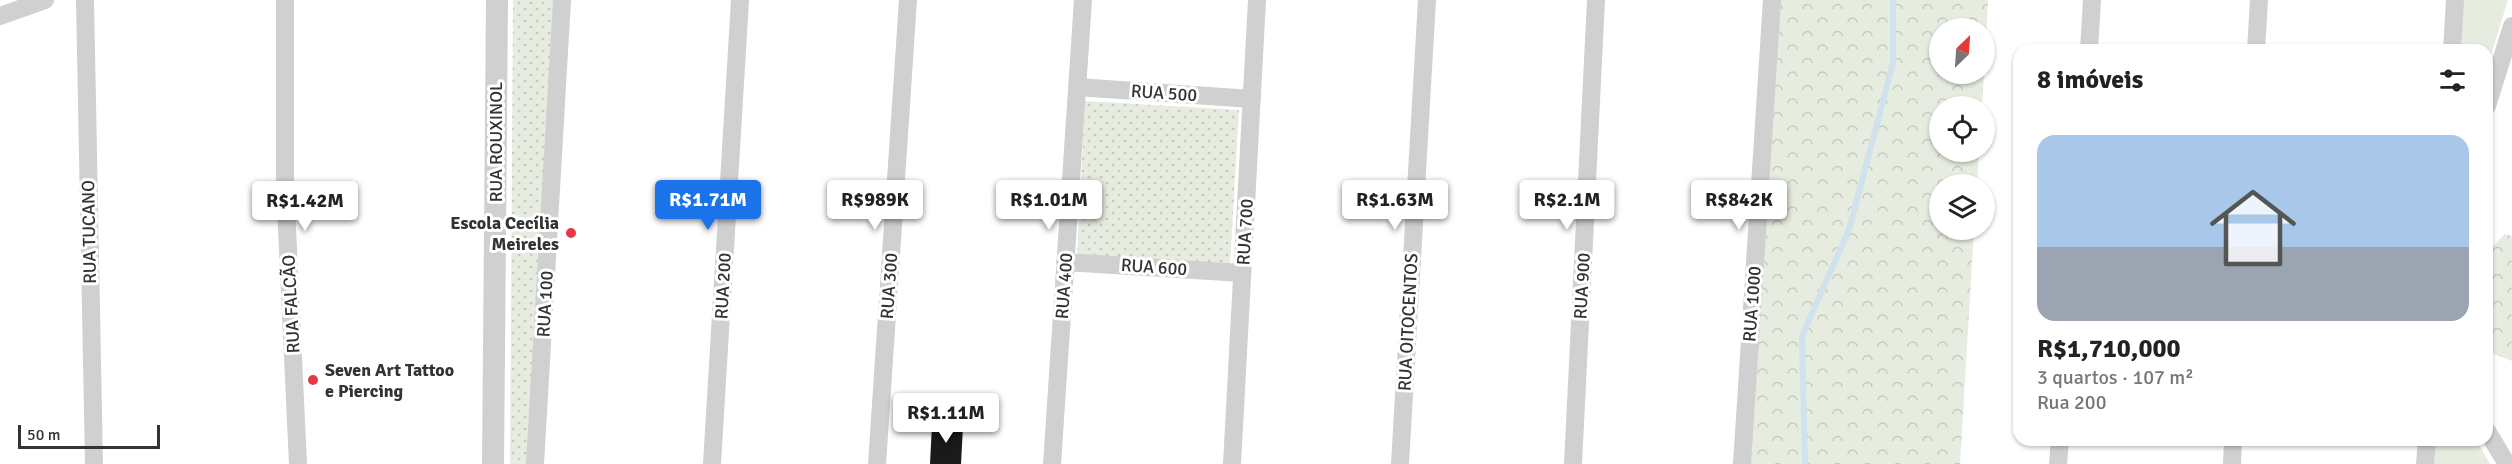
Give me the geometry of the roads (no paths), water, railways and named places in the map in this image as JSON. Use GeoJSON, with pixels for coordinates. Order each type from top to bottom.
{"type":"FeatureCollection","features":[{"type":"Feature","properties":{"kind":"street"},"geometry":{"type":"LineString","coordinates":[[0,16],[45,0]]}},
{"type":"Feature","properties":{"kind":"street","name":"RUA TUCANO"},"geometry":{"type":"LineString","coordinates":[[85,0],[94,464]]}},
{"type":"Feature","properties":{"kind":"street","name":"RUA FALCÃO"},"geometry":{"type":"LineString","coordinates":[[285,0],[285,186],[298,464]]}},
{"type":"Feature","properties":{"kind":"street","name":"RUA ROUXINOL"},"geometry":{"type":"LineString","coordinates":[[493,464],[497,0]]}},
{"type":"Feature","properties":{"kind":"street","name":"RUA 100"},"geometry":{"type":"LineString","coordinates":[[536,464],[562,0]]}},
{"type":"Feature","properties":{"kind":"street","name":"RUA 200"},"geometry":{"type":"LineString","coordinates":[[712,464],[740,0]]}},
{"type":"Feature","properties":{"kind":"street","name":"RUA 300"},"geometry":{"type":"LineString","coordinates":[[878,464],[908,0]]}},
{"type":"Feature","properties":{"kind":"street","name":"RUA 400"},"geometry":{"type":"LineString","coordinates":[[1052,464],[1083,0]]}},
{"type":"Feature","properties":{"kind":"street","name":"RUA 700"},"geometry":{"type":"LineString","coordinates":[[1232,464],[1257,0]]}},
{"type":"Feature","properties":{"kind":"street","name":"RUA OITOCENTOS"},"geometry":{"type":"LineString","coordinates":[[1400,464],[1427,0]]}},
{"type":"Feature","properties":{"kind":"street","name":"RUA 900"},"geometry":{"type":"LineString","coordinates":[[1574,464],[1596,0]]}},
{"type":"Feature","properties":{"kind":"street","name":"RUA 1000"},"geometry":{"type":"LineString","coordinates":[[1742,464],[1772,0]]}},
{"type":"Feature","properties":{"kind":"street"},"geometry":{"type":"LineString","coordinates":[[2089,44],[2092,0]]}},
{"type":"Feature","properties":{"kind":"street"},"geometry":{"type":"LineString","coordinates":[[2256,44],[2259,0]]}},
{"type":"Feature","properties":{"kind":"street"},"geometry":{"type":"LineString","coordinates":[[2452,44],[2455,0]]}},
{"type":"Feature","properties":{"kind":"street"},"geometry":{"type":"LineString","coordinates":[[2493,87],[2512,26]]}},
{"type":"Feature","properties":{"kind":"street","name":"RUA 500"},"geometry":{"type":"LineString","coordinates":[[1077,87],[1252,99]]}},
{"type":"Feature","properties":{"kind":"street","name":"RUA 600"},"geometry":{"type":"LineString","coordinates":[[1065,262],[1242,273]]}},
{"type":"Feature","properties":{"kind":"street"},"geometry":{"type":"LineString","coordinates":[[2493,440],[2507,464]]}},
{"type":"Feature","properties":{"kind":"street"},"geometry":{"type":"LineString","coordinates":[[2058,464],[2060,446]]}},
{"type":"Feature","properties":{"kind":"street"},"geometry":{"type":"LineString","coordinates":[[2232,464],[2233,446]]}},
{"type":"Feature","properties":{"kind":"street"},"geometry":{"type":"LineString","coordinates":[[2425,464],[2426,446]]}},
{"type":"Feature","properties":{"kind":"waterway"},"geometry":{"type":"LineString","coordinates":[[1805,464],[1802,336],[1849,230],[1893,63],[1893,0]]}},
{"type":"Feature","properties":{"kind":"place","name":"Escola Cecília Meireles"},"geometry":{"type":"Point","coordinates":[571,233]}},
{"type":"Feature","properties":{"kind":"place","name":"Seven Art Tattoo e Piercing"},"geometry":{"type":"Point","coordinates":[313,380]}}]}
